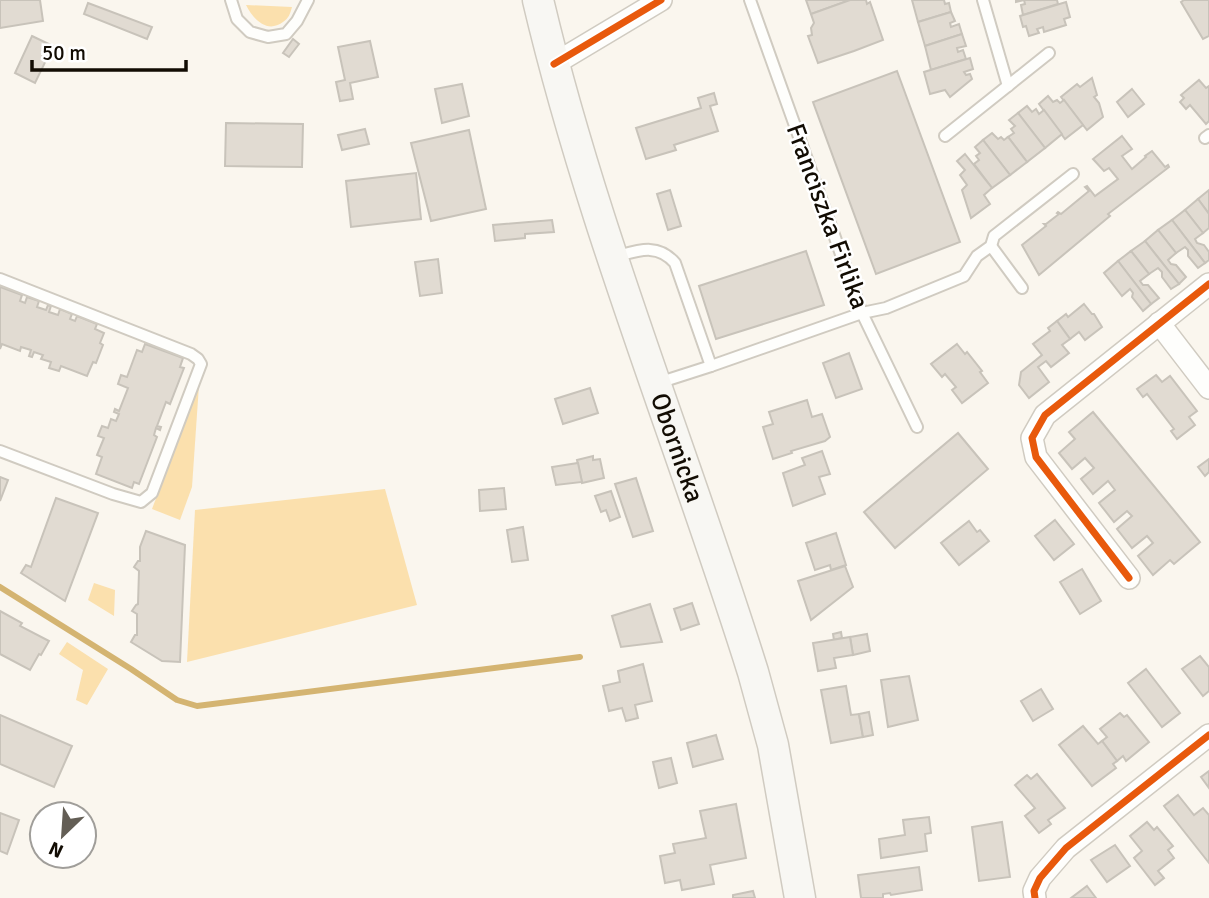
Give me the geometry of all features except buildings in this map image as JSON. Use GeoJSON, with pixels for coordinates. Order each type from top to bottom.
{"type":"FeatureCollection","features":[{"type":"Feature","properties":{"kind":"main road","name":"Obornicka"},"geometry":{"type":"LineString","coordinates":[[538,0],[575,141],[753,672],[773,745],[800,898]]}},
{"type":"Feature","properties":{"kind":"street"},"geometry":{"type":"LineString","coordinates":[[554,64],[661,0]]}},
{"type":"Feature","properties":{"kind":"street"},"geometry":{"type":"LineString","coordinates":[[1129,578],[1036,457],[1032,438],[1045,415],[1209,284]]}},
{"type":"Feature","properties":{"kind":"street"},"geometry":{"type":"LineString","coordinates":[[1159,323],[1209,388]]}},
{"type":"Feature","properties":{"kind":"street"},"geometry":{"type":"LineString","coordinates":[[1034,895],[1041,878],[1066,848],[1209,735]]}},
{"type":"Feature","properties":{"kind":"lane"},"geometry":{"type":"LineString","coordinates":[[231,0],[237,19],[250,32],[268,37],[286,34],[297,21],[308,0]]}},
{"type":"Feature","properties":{"kind":"lane","name":"Franciszka Firlika"},"geometry":{"type":"LineString","coordinates":[[750,0],[862,313],[917,426]]}},
{"type":"Feature","properties":{"kind":"lane"},"geometry":{"type":"LineString","coordinates":[[983,0],[1008,86]]}},
{"type":"Feature","properties":{"kind":"lane"},"geometry":{"type":"LineString","coordinates":[[945,136],[1049,52]]}},
{"type":"Feature","properties":{"kind":"lane"},"geometry":{"type":"LineString","coordinates":[[656,383],[862,313],[886,308],[964,276],[977,256],[991,246],[994,236],[1073,174]]}},
{"type":"Feature","properties":{"kind":"lane"},"geometry":{"type":"LineString","coordinates":[[991,246],[1022,288]]}},
{"type":"Feature","properties":{"kind":"lane"},"geometry":{"type":"LineString","coordinates":[[613,258],[641,250],[653,250],[662,252],[675,263],[711,366]]}},
{"type":"Feature","properties":{"kind":"lane"},"geometry":{"type":"LineString","coordinates":[[0,279],[191,354],[201,364],[152,493],[141,502],[0,451]]}},
{"type":"Feature","properties":{"kind":"shaded area"},"geometry":{"type":"Polygon","coordinates":[[[246,5],[292,7],[285,20],[277,25],[266,26],[252,15],[246,5]]]}},
{"type":"Feature","properties":{"kind":"shaded area"},"geometry":{"type":"Polygon","coordinates":[[[199,385],[192,487],[180,520],[152,509],[199,385]]]}},
{"type":"Feature","properties":{"kind":"shaded area"},"geometry":{"type":"Polygon","coordinates":[[[385,489],[417,605],[187,662],[195,510],[385,489]]]}},
{"type":"Feature","properties":{"kind":"shaded area"},"geometry":{"type":"Polygon","coordinates":[[[94,583],[115,590],[114,616],[88,600],[94,583]]]}},
{"type":"Feature","properties":{"kind":"shaded area"},"geometry":{"type":"Polygon","coordinates":[[[67,642],[108,669],[87,705],[76,700],[83,670],[59,654],[67,642]]]}},
{"type":"Feature","properties":{"kind":"waterway"},"geometry":{"type":"LineString","coordinates":[[0,587],[177,700],[197,706],[580,657]]}},
{"type":"Feature","properties":{"kind":"cycle path"},"geometry":{"type":"LineString","coordinates":[[554,64],[661,0]]}},
{"type":"Feature","properties":{"kind":"cycle path"},"geometry":{"type":"LineString","coordinates":[[1129,578],[1036,457],[1032,438],[1045,415],[1209,284]]}},
{"type":"Feature","properties":{"kind":"cycle path"},"geometry":{"type":"LineString","coordinates":[[1035,898],[1034,891],[1040,878],[1066,848],[1209,735]]}}]}
